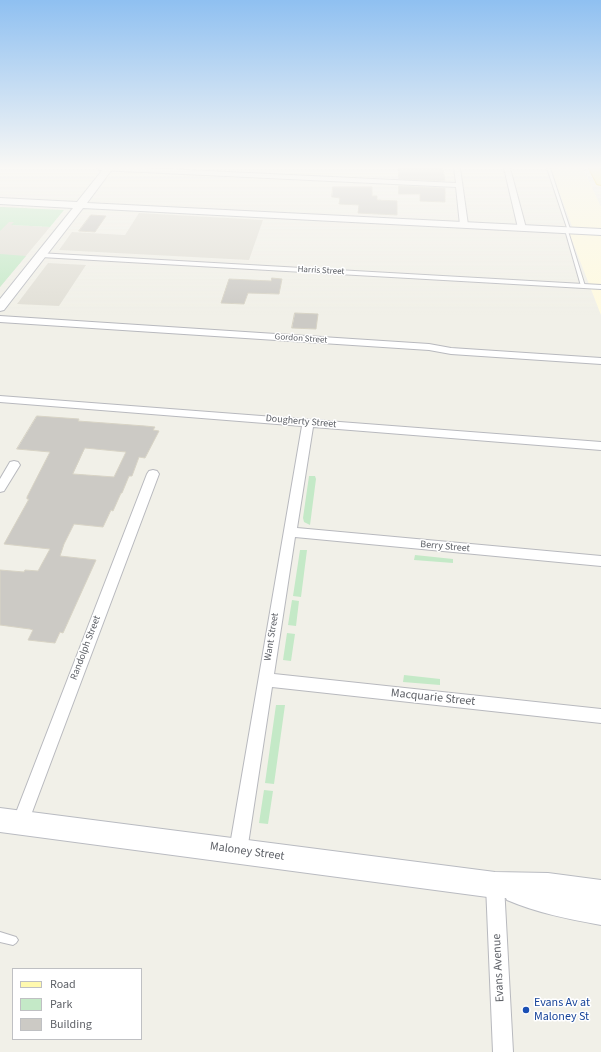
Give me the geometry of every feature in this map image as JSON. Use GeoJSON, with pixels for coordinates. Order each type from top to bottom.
{"type":"FeatureCollection","features":[{"type":"Feature","properties":{"kind":"street"},"geometry":{"type":"LineString","coordinates":[[0,307],[71,217]]}},
{"type":"Feature","properties":{"kind":"street"},"geometry":{"type":"LineString","coordinates":[[312,217],[601,232]]}},
{"type":"Feature","properties":{"kind":"street"},"geometry":{"type":"LineString","coordinates":[[463,217],[464,225]]}},
{"type":"Feature","properties":{"kind":"street"},"geometry":{"type":"LineString","coordinates":[[519,217],[522,228]]}},
{"type":"Feature","properties":{"kind":"street","name":"Harris Street"},"geometry":{"type":"LineString","coordinates":[[41,255],[601,287]]}},
{"type":"Feature","properties":{"kind":"street","name":"Gordon Street"},"geometry":{"type":"LineString","coordinates":[[0,319],[407,346],[451,351],[601,361]]}},
{"type":"Feature","properties":{"kind":"street","name":"Dougherty Street"},"geometry":{"type":"LineString","coordinates":[[0,399],[601,446]]}},
{"type":"Feature","properties":{"kind":"street","name":"Want Street"},"geometry":{"type":"LineString","coordinates":[[238,851],[308,423]]}},
{"type":"Feature","properties":{"kind":"street"},"geometry":{"type":"LineString","coordinates":[[0,488],[14,465]]}},
{"type":"Feature","properties":{"kind":"street","name":"Randolph Street"},"geometry":{"type":"LineString","coordinates":[[10,822],[152,474]]}},
{"type":"Feature","properties":{"kind":"street","name":"Berry Street"},"geometry":{"type":"LineString","coordinates":[[289,532],[601,560]]}},
{"type":"Feature","properties":{"kind":"street","name":"Macquarie Street"},"geometry":{"type":"LineString","coordinates":[[265,680],[601,716]]}},
{"type":"Feature","properties":{"kind":"street","name":"Maloney Street"},"geometry":{"type":"LineString","coordinates":[[10,822],[495,885],[548,886],[601,893]]}},
{"type":"Feature","properties":{"kind":"street","name":"Maloney Street"},"geometry":{"type":"LineString","coordinates":[[495,885],[550,902],[601,912]]}},
{"type":"Feature","properties":{"kind":"street","name":"Evans Avenue"},"geometry":{"type":"LineString","coordinates":[[495,885],[503,1052]]}},
{"type":"Feature","properties":{"kind":"lane"},"geometry":{"type":"LineString","coordinates":[[564,217],[583,286]]}},
{"type":"Feature","properties":{"kind":"lane"},"geometry":{"type":"LineString","coordinates":[[0,937],[13,940]]}},
{"type":"Feature","properties":{"kind":"shaded area"},"geometry":{"type":"Polygon","coordinates":[[[0,217],[19,217],[12,225],[50,227],[0,287],[0,217]]]}},
{"type":"Feature","properties":{"kind":"shaded area"},"geometry":{"type":"Polygon","coordinates":[[[136,217],[212,217],[263,220],[249,260],[59,250],[72,232],[125,235],[136,217]]]}},
{"type":"Feature","properties":{"kind":"shaded area"},"geometry":{"type":"Polygon","coordinates":[[[569,217],[601,217],[601,315],[570,235],[572,226],[569,217]]]}},
{"type":"Feature","properties":{"kind":"shaded area"},"geometry":{"type":"Polygon","coordinates":[[[48,263],[86,265],[59,306],[17,304],[48,263]]]}},
{"type":"Feature","properties":{"kind":"green space"},"geometry":{"type":"Polygon","coordinates":[[[0,217],[58,217],[50,227],[11,225],[14,222],[9,222],[0,231],[0,217]]]}},
{"type":"Feature","properties":{"kind":"green space"},"geometry":{"type":"Polygon","coordinates":[[[0,254],[26,256],[0,287],[0,254]]]}},
{"type":"Feature","properties":{"kind":"green space"},"geometry":{"type":"Polygon","coordinates":[[[309,476],[315,476],[316,479],[310,525],[304,522],[303,518],[309,476]]]}},
{"type":"Feature","properties":{"kind":"green space"},"geometry":{"type":"Polygon","coordinates":[[[300,550],[307,550],[301,597],[293,596],[300,550]]]}},
{"type":"Feature","properties":{"kind":"green space"},"geometry":{"type":"Polygon","coordinates":[[[415,555],[453,559],[453,563],[414,560],[415,555]]]}},
{"type":"Feature","properties":{"kind":"green space"},"geometry":{"type":"Polygon","coordinates":[[[292,600],[299,601],[296,626],[288,625],[292,600]]]}},
{"type":"Feature","properties":{"kind":"green space"},"geometry":{"type":"Polygon","coordinates":[[[287,633],[295,634],[291,661],[283,660],[287,633]]]}},
{"type":"Feature","properties":{"kind":"green space"},"geometry":{"type":"Polygon","coordinates":[[[404,675],[440,679],[440,685],[403,682],[404,675]]]}},
{"type":"Feature","properties":{"kind":"green space"},"geometry":{"type":"Polygon","coordinates":[[[276,705],[285,705],[274,784],[265,783],[276,705]]]}},
{"type":"Feature","properties":{"kind":"green space"},"geometry":{"type":"Polygon","coordinates":[[[264,790],[273,791],[268,824],[259,823],[264,790]]]}},
{"type":"Feature","properties":{"kind":"building"},"geometry":{"type":"Polygon","coordinates":[[[89,217],[105,217],[95,232],[79,231],[89,217]]]}},
{"type":"Feature","properties":{"kind":"building"},"geometry":{"type":"Polygon","coordinates":[[[272,278],[282,279],[279,294],[248,293],[244,304],[221,303],[229,279],[271,281],[272,278]]]}},
{"type":"Feature","properties":{"kind":"building"},"geometry":{"type":"Polygon","coordinates":[[[295,313],[318,314],[316,329],[292,328],[295,313]]]}},
{"type":"Feature","properties":{"kind":"building"},"geometry":{"type":"Polygon","coordinates":[[[37,416],[155,427],[153,430],[159,431],[145,458],[139,457],[132,476],[129,476],[113,511],[111,510],[103,527],[74,524],[64,544],[60,556],[96,560],[63,633],[60,632],[55,643],[28,640],[33,630],[0,625],[0,570],[24,572],[25,570],[38,571],[50,549],[4,544],[29,499],[27,499],[27,497],[50,452],[17,449],[37,416]],[[85,448],[73,474],[114,477],[126,452],[85,448]]]}},
{"type":"Feature","properties":{"kind":"place","name":"Evans Av at Maloney St"},"geometry":{"type":"Point","coordinates":[526,1010]}}]}
